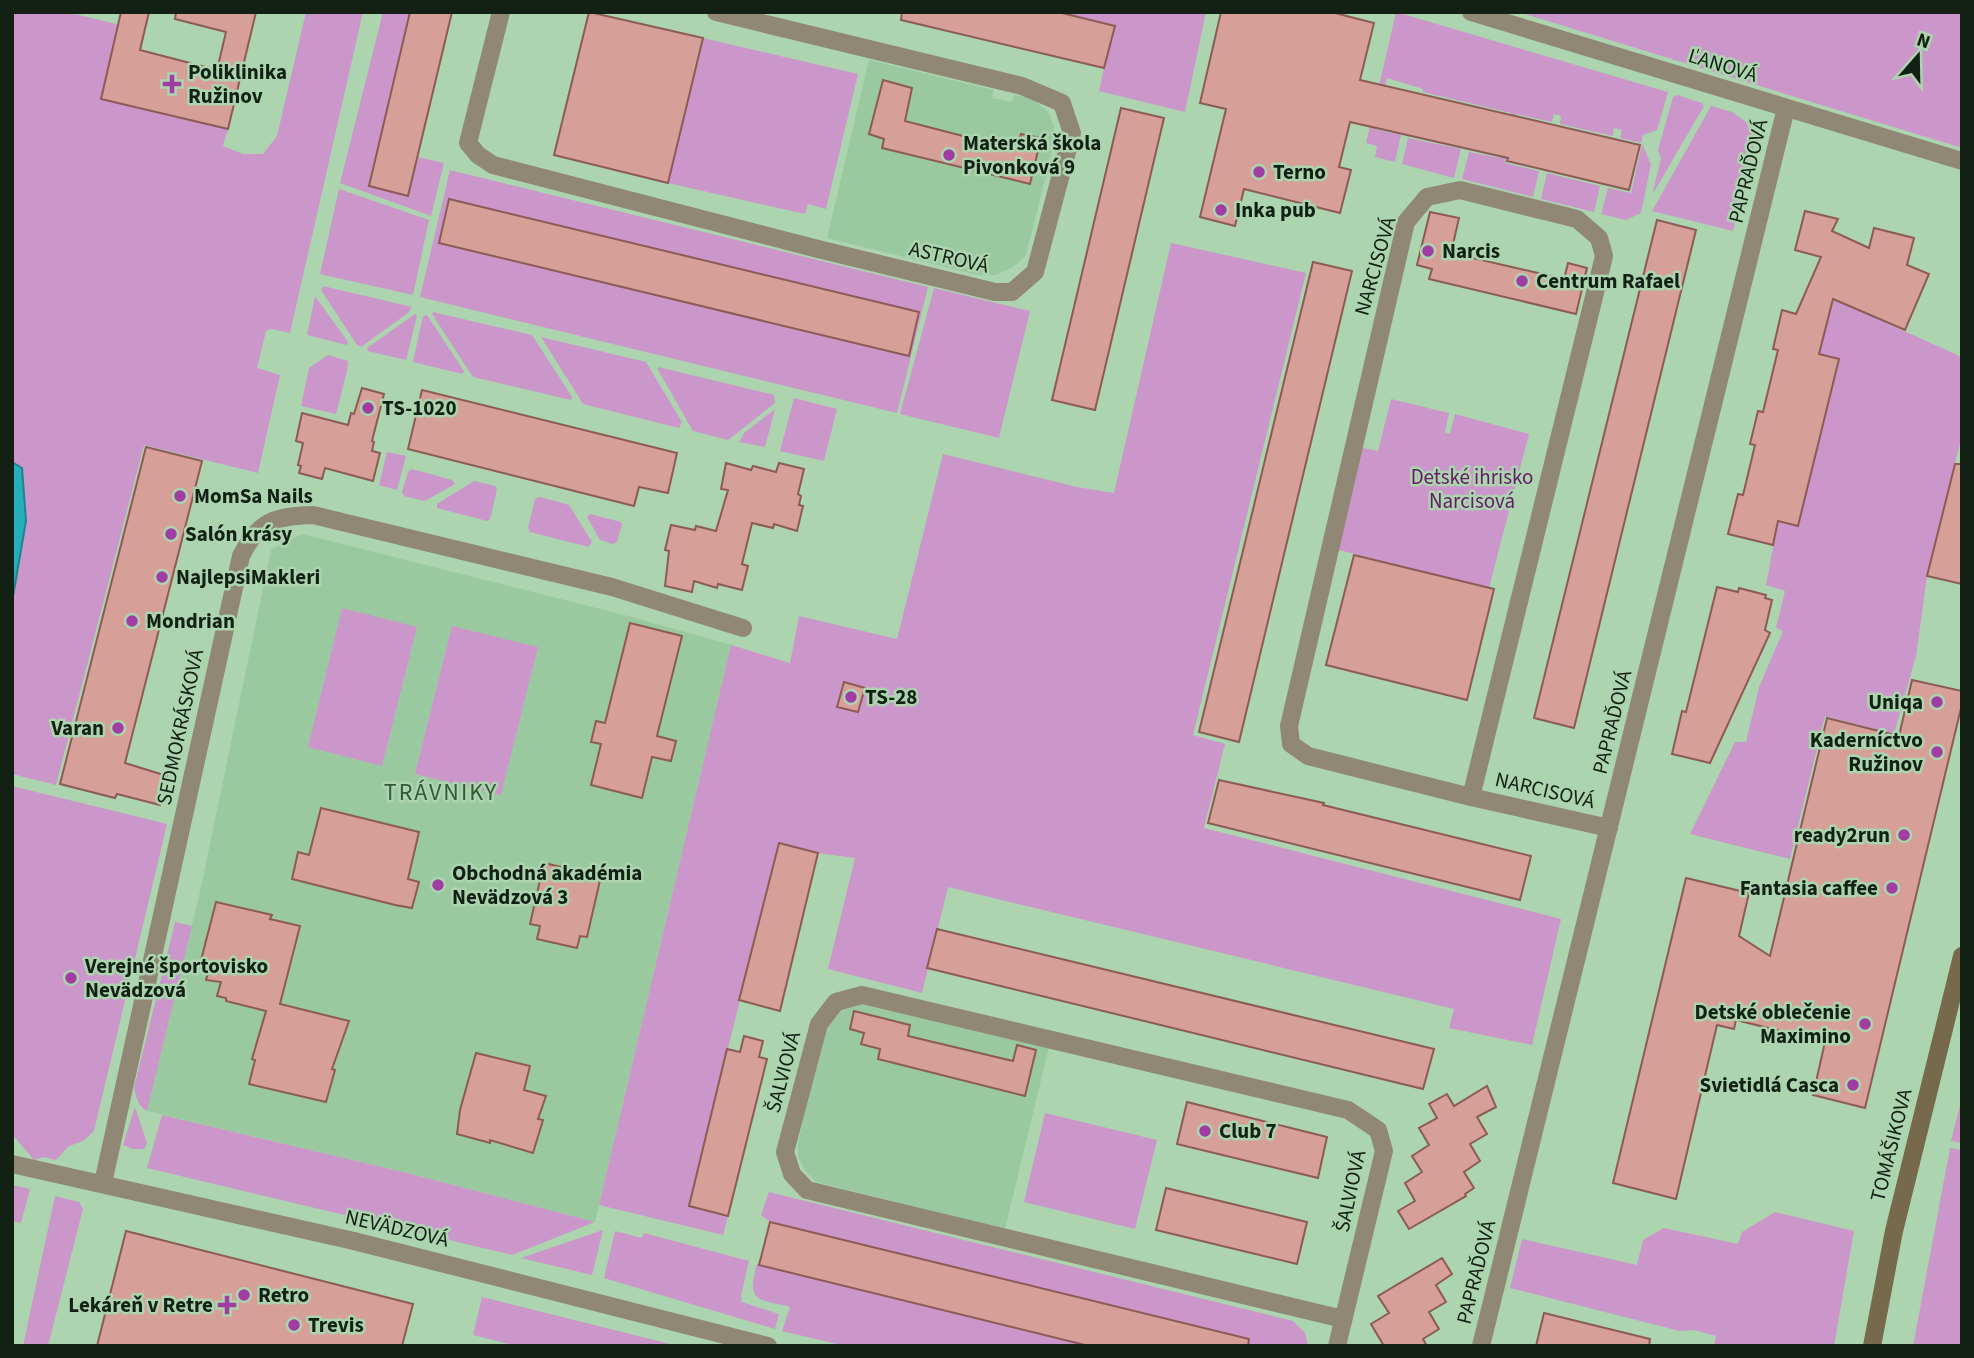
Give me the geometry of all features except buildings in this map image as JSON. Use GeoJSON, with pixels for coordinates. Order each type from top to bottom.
{"type":"FeatureCollection","features":[{"type":"Feature","properties":{"kind":"main road","name":"TOMÁŠIKOVA"},"geometry":{"type":"LineString","coordinates":[[1872,1346],[1896,1219],[1962,956]]}},
{"type":"Feature","properties":{"kind":"street","name":"ASTROVÁ"},"geometry":{"type":"LineString","coordinates":[[501,12],[468,143],[493,166],[995,292],[1012,292],[1035,272],[1072,133],[1062,103],[1022,86],[716,12]]}},
{"type":"Feature","properties":{"kind":"street","name":"ĽANOVÁ"},"geometry":{"type":"LineString","coordinates":[[1471,12],[1962,161]]}},
{"type":"Feature","properties":{"kind":"street","name":"PAPRAĎOVÁ"},"geometry":{"type":"LineString","coordinates":[[1482,1346],[1786,108]]}},
{"type":"Feature","properties":{"kind":"street","name":"NARCISOVÁ"},"geometry":{"type":"LineString","coordinates":[[1471,797],[1604,256],[1599,237],[1577,219],[1460,190],[1427,197],[1406,222],[1289,726],[1292,744],[1308,757],[1471,797],[1609,828]]}},
{"type":"Feature","properties":{"kind":"street","name":"SEDMOKRÁSKOVÁ"},"geometry":{"type":"LineString","coordinates":[[103,1184],[241,556],[251,537],[273,520],[291,515],[313,515],[612,587],[743,628]]}},
{"type":"Feature","properties":{"kind":"street","name":"ŠALVIOVÁ"},"geometry":{"type":"LineString","coordinates":[[1337,1346],[1384,1151],[1378,1129],[1348,1110],[862,995],[836,1002],[819,1024],[785,1152],[792,1174],[807,1190],[1343,1319]]}},
{"type":"Feature","properties":{"kind":"street","name":"NEVÄDZOVÁ"},"geometry":{"type":"LineString","coordinates":[[12,1164],[431,1260],[768,1346]]}},
{"type":"Feature","properties":{"kind":"shaded area","name":"Materská škola Pivonková 9"},"geometry":{"type":"Polygon","coordinates":[[[869,60],[994,90],[992,98],[1012,102],[1014,95],[1033,99],[1048,112],[1054,127],[1055,140],[1026,255],[1013,267],[996,275],[978,275],[827,238],[869,60]]]}},
{"type":"Feature","properties":{"kind":"shaded area","name":"Obchodná akadémia Nevädzová 3"},"geometry":{"type":"Polygon","coordinates":[[[302,534],[632,617],[731,645],[595,1222],[407,1173],[147,1111],[200,892],[271,550],[302,534]]]}},
{"type":"Feature","properties":{"kind":"shaded area"},"geometry":{"type":"Polygon","coordinates":[[[854,1003],[1049,1047],[1005,1229],[816,1182],[805,1171],[798,1157],[798,1143],[821,1034],[832,1015],[854,1003]]]}},
{"type":"Feature","properties":{"kind":"green space"},"geometry":{"type":"Polygon","coordinates":[[[12,12],[67,12],[120,25],[101,99],[228,129],[223,146],[243,154],[263,154],[277,136],[306,12],[363,12],[290,333],[272,329],[266,331],[257,368],[280,375],[258,473],[144,445],[56,785],[12,774],[12,602],[26,521],[22,468],[12,462],[12,12]]]}},
{"type":"Feature","properties":{"kind":"green space"},"geometry":{"type":"Polygon","coordinates":[[[383,12],[410,12],[369,186],[408,196],[418,157],[444,163],[431,216],[340,183],[383,12]]]}},
{"type":"Feature","properties":{"kind":"green space"},"geometry":{"type":"Polygon","coordinates":[[[1059,12],[1206,12],[1185,112],[1099,91],[1104,68],[1059,12]]]}},
{"type":"Feature","properties":{"kind":"green space"},"geometry":{"type":"Polygon","coordinates":[[[1396,12],[1668,92],[1657,130],[1643,135],[1641,143],[1620,138],[1622,130],[1614,128],[1613,136],[1560,124],[1561,116],[1554,114],[1552,122],[1516,114],[1505,163],[1539,171],[1533,197],[1462,179],[1469,152],[1501,158],[1511,113],[1423,92],[1423,89],[1387,78],[1374,129],[1401,135],[1395,162],[1375,157],[1377,146],[1366,143],[1396,12]]]}},
{"type":"Feature","properties":{"kind":"green space"},"geometry":{"type":"Polygon","coordinates":[[[1518,12],[1962,12],[1962,148],[1518,12]]]}},
{"type":"Feature","properties":{"kind":"green space"},"geometry":{"type":"Polygon","coordinates":[[[703,38],[858,74],[826,209],[808,204],[805,214],[668,183],[703,38]]]}},
{"type":"Feature","properties":{"kind":"green space"},"geometry":{"type":"Polygon","coordinates":[[[1677,95],[1704,106],[1653,192],[1661,158],[1658,150],[1673,97],[1677,95]]]}},
{"type":"Feature","properties":{"kind":"green space"},"geometry":{"type":"Polygon","coordinates":[[[1711,106],[1732,112],[1746,122],[1755,141],[1733,231],[1652,211],[1711,106]]]}},
{"type":"Feature","properties":{"kind":"green space"},"geometry":{"type":"Polygon","coordinates":[[[1408,138],[1461,149],[1454,178],[1402,164],[1408,138]]]}},
{"type":"Feature","properties":{"kind":"green space"},"geometry":{"type":"Polygon","coordinates":[[[1642,144],[1651,164],[1641,213],[1626,220],[1601,214],[1608,188],[1631,193],[1642,144]]]}},
{"type":"Feature","properties":{"kind":"green space"},"geometry":{"type":"Polygon","coordinates":[[[450,170],[928,287],[897,413],[420,297],[450,170]]]}},
{"type":"Feature","properties":{"kind":"green space"},"geometry":{"type":"Polygon","coordinates":[[[1547,173],[1600,186],[1594,212],[1541,199],[1547,173]]]}},
{"type":"Feature","properties":{"kind":"green space"},"geometry":{"type":"Polygon","coordinates":[[[339,189],[429,220],[413,295],[320,274],[339,189]]]}},
{"type":"Feature","properties":{"kind":"green space"},"geometry":{"type":"Polygon","coordinates":[[[1171,243],[1306,273],[1193,735],[1225,744],[1204,828],[1561,919],[1532,1045],[1449,1028],[1454,1009],[948,887],[922,993],[828,969],[855,858],[779,844],[689,1205],[728,1216],[723,1235],[599,1205],[731,645],[790,663],[799,616],[897,639],[943,454],[1077,487],[1114,493],[1171,243]]]}},
{"type":"Feature","properties":{"kind":"green space"},"geometry":{"type":"Polygon","coordinates":[[[323,286],[412,307],[408,313],[361,347],[357,345],[321,290],[323,286]]]}},
{"type":"Feature","properties":{"kind":"green space"},"geometry":{"type":"Polygon","coordinates":[[[934,288],[1030,311],[999,438],[900,414],[934,288]]]}},
{"type":"Feature","properties":{"kind":"green space"},"geometry":{"type":"Polygon","coordinates":[[[1808,288],[1962,357],[1962,435],[1927,576],[1916,656],[1894,734],[1825,716],[1790,859],[1690,834],[1735,742],[1746,742],[1759,687],[1783,631],[1776,628],[1785,591],[1766,585],[1778,521],[1798,525],[1839,360],[1819,354],[1827,321],[1808,288]]]}},
{"type":"Feature","properties":{"kind":"green space"},"geometry":{"type":"Polygon","coordinates":[[[315,296],[348,342],[347,345],[307,335],[315,296]]]}},
{"type":"Feature","properties":{"kind":"green space"},"geometry":{"type":"Polygon","coordinates":[[[433,312],[532,335],[572,397],[571,400],[473,377],[433,312]]]}},
{"type":"Feature","properties":{"kind":"green space"},"geometry":{"type":"Polygon","coordinates":[[[415,314],[417,316],[406,360],[368,351],[367,348],[415,314]]]}},
{"type":"Feature","properties":{"kind":"green space"},"geometry":{"type":"Polygon","coordinates":[[[427,315],[464,371],[462,374],[413,362],[423,316],[427,315]]]}},
{"type":"Feature","properties":{"kind":"green space"},"geometry":{"type":"Polygon","coordinates":[[[541,337],[646,362],[682,422],[679,428],[583,404],[541,337]]]}},
{"type":"Feature","properties":{"kind":"green space"},"geometry":{"type":"Polygon","coordinates":[[[328,355],[348,361],[336,414],[301,406],[309,368],[328,355]]]}},
{"type":"Feature","properties":{"kind":"green space"},"geometry":{"type":"Polygon","coordinates":[[[658,367],[774,395],[775,403],[728,440],[693,431],[658,367]]]}},
{"type":"Feature","properties":{"kind":"green space"},"geometry":{"type":"Polygon","coordinates":[[[794,398],[837,409],[824,461],[780,451],[794,398]]]}},
{"type":"Feature","properties":{"kind":"green space","name":"Detské ihrisko Narcisová"},"geometry":{"type":"Polygon","coordinates":[[[1391,399],[1449,413],[1445,432],[1450,434],[1455,414],[1529,434],[1489,588],[1335,549],[1358,447],[1378,451],[1391,399]]]}},
{"type":"Feature","properties":{"kind":"green space"},"geometry":{"type":"Polygon","coordinates":[[[775,409],[765,447],[739,442],[744,433],[775,409]]]}},
{"type":"Feature","properties":{"kind":"green space"},"geometry":{"type":"Polygon","coordinates":[[[387,452],[406,456],[397,490],[379,485],[387,452]]]}},
{"type":"Feature","properties":{"kind":"green space"},"geometry":{"type":"Polygon","coordinates":[[[412,469],[452,480],[455,484],[425,501],[404,496],[402,492],[408,472],[412,469]]]}},
{"type":"Feature","properties":{"kind":"green space"},"geometry":{"type":"Polygon","coordinates":[[[474,481],[495,486],[497,490],[490,519],[487,521],[437,508],[437,504],[474,481]]]}},
{"type":"Feature","properties":{"kind":"green space"},"geometry":{"type":"Polygon","coordinates":[[[540,497],[569,505],[592,542],[589,547],[530,532],[528,528],[535,499],[540,497]]]}},
{"type":"Feature","properties":{"kind":"green space"},"geometry":{"type":"Polygon","coordinates":[[[590,514],[621,522],[617,542],[613,544],[600,540],[587,517],[590,514]]]}},
{"type":"Feature","properties":{"kind":"green space"},"geometry":{"type":"Polygon","coordinates":[[[342,608],[417,627],[382,766],[308,747],[342,608]]]}},
{"type":"Feature","properties":{"kind":"green space"},"geometry":{"type":"Polygon","coordinates":[[[452,626],[538,647],[501,795],[415,774],[452,626]]]}},
{"type":"Feature","properties":{"kind":"green space","name":"Verejné športovisko Nevädzová"},"geometry":{"type":"Polygon","coordinates":[[[12,786],[167,824],[94,1131],[83,1141],[69,1146],[56,1160],[43,1157],[34,1160],[12,1134],[12,786]]]}},
{"type":"Feature","properties":{"kind":"green space"},"geometry":{"type":"Polygon","coordinates":[[[175,922],[192,926],[147,1111],[141,1107],[134,1088],[175,922]]]}},
{"type":"Feature","properties":{"kind":"green space"},"geometry":{"type":"Polygon","coordinates":[[[1962,1097],[1962,1143],[1951,1141],[1962,1097]]]}},
{"type":"Feature","properties":{"kind":"green space"},"geometry":{"type":"Polygon","coordinates":[[[135,1107],[147,1143],[144,1149],[123,1145],[135,1107]]]}},
{"type":"Feature","properties":{"kind":"green space"},"geometry":{"type":"Polygon","coordinates":[[[1045,1113],[1157,1140],[1135,1229],[1024,1202],[1045,1113]]]}},
{"type":"Feature","properties":{"kind":"green space"},"geometry":{"type":"Polygon","coordinates":[[[162,1115],[407,1173],[595,1222],[512,1255],[147,1168],[162,1115]]]}},
{"type":"Feature","properties":{"kind":"green space"},"geometry":{"type":"Polygon","coordinates":[[[1950,1148],[1962,1150],[1962,1346],[1913,1346],[1950,1148]]]}},
{"type":"Feature","properties":{"kind":"green space"},"geometry":{"type":"Polygon","coordinates":[[[12,1185],[30,1189],[21,1223],[12,1221],[12,1185]]]}},
{"type":"Feature","properties":{"kind":"green space"},"geometry":{"type":"Polygon","coordinates":[[[769,1192],[1293,1321],[1305,1333],[1308,1346],[1236,1346],[1238,1336],[770,1222],[761,1215],[769,1192]]]}},
{"type":"Feature","properties":{"kind":"green space"},"geometry":{"type":"Polygon","coordinates":[[[55,1196],[79,1202],[83,1209],[48,1346],[23,1346],[55,1196]]]}},
{"type":"Feature","properties":{"kind":"green space"},"geometry":{"type":"Polygon","coordinates":[[[1775,1212],[1854,1231],[1834,1346],[1714,1346],[1716,1336],[1694,1330],[1680,1331],[1510,1288],[1522,1239],[1637,1265],[1643,1240],[1664,1228],[1738,1244],[1742,1232],[1775,1212]]]}},
{"type":"Feature","properties":{"kind":"green space"},"geometry":{"type":"Polygon","coordinates":[[[603,1230],[592,1275],[521,1258],[603,1230]]]}},
{"type":"Feature","properties":{"kind":"green space"},"geometry":{"type":"Polygon","coordinates":[[[615,1231],[642,1238],[644,1233],[749,1261],[742,1302],[779,1314],[775,1329],[604,1278],[615,1231]]]}},
{"type":"Feature","properties":{"kind":"green space"},"geometry":{"type":"Polygon","coordinates":[[[757,1264],[1089,1346],[845,1346],[782,1331],[790,1307],[757,1297],[753,1286],[757,1264]]]}},
{"type":"Feature","properties":{"kind":"green space"},"geometry":{"type":"Polygon","coordinates":[[[482,1297],[674,1346],[517,1346],[473,1335],[482,1297]]]}},
{"type":"Feature","properties":{"kind":"water"},"geometry":{"type":"Polygon","coordinates":[[[12,462],[22,468],[26,521],[12,602],[12,462]]]}},
{"type":"Feature","properties":{"kind":"place","name":"Poliklinika Ružinov"},"geometry":{"type":"Point","coordinates":[172,84]}},
{"type":"Feature","properties":{"kind":"place","name":"Materská škola Pivonková 9"},"geometry":{"type":"Point","coordinates":[949,155]}},
{"type":"Feature","properties":{"kind":"place","name":"Terno"},"geometry":{"type":"Point","coordinates":[1259,172]}},
{"type":"Feature","properties":{"kind":"place","name":"Inka pub"},"geometry":{"type":"Point","coordinates":[1221,210]}},
{"type":"Feature","properties":{"kind":"place","name":"Narcis"},"geometry":{"type":"Point","coordinates":[1428,251]}},
{"type":"Feature","properties":{"kind":"place","name":"Centrum Rafael"},"geometry":{"type":"Point","coordinates":[1522,281]}},
{"type":"Feature","properties":{"kind":"place","name":"TS-1020"},"geometry":{"type":"Point","coordinates":[368,408]}},
{"type":"Feature","properties":{"kind":"place","name":"MomSa Nails"},"geometry":{"type":"Point","coordinates":[180,496]}},
{"type":"Feature","properties":{"kind":"place","name":"Salón krásy"},"geometry":{"type":"Point","coordinates":[171,534]}},
{"type":"Feature","properties":{"kind":"place","name":"NajlepsiMakleri"},"geometry":{"type":"Point","coordinates":[162,577]}},
{"type":"Feature","properties":{"kind":"place","name":"Mondrian"},"geometry":{"type":"Point","coordinates":[132,621]}},
{"type":"Feature","properties":{"kind":"place","name":"TS-28"},"geometry":{"type":"Point","coordinates":[851,697]}},
{"type":"Feature","properties":{"kind":"place","name":"Uniqa"},"geometry":{"type":"Point","coordinates":[1937,702]}},
{"type":"Feature","properties":{"kind":"place","name":"Varan"},"geometry":{"type":"Point","coordinates":[118,728]}},
{"type":"Feature","properties":{"kind":"place","name":"Kaderníctvo Ružinov"},"geometry":{"type":"Point","coordinates":[1937,752]}},
{"type":"Feature","properties":{"kind":"place","name":"ready2run"},"geometry":{"type":"Point","coordinates":[1904,835]}},
{"type":"Feature","properties":{"kind":"place","name":"Obchodná akadémia Nevädzová 3"},"geometry":{"type":"Point","coordinates":[438,885]}},
{"type":"Feature","properties":{"kind":"place","name":"Fantasia caffee"},"geometry":{"type":"Point","coordinates":[1892,888]}},
{"type":"Feature","properties":{"kind":"place","name":"Verejné športovisko Nevädzová"},"geometry":{"type":"Point","coordinates":[71,978]}},
{"type":"Feature","properties":{"kind":"place","name":"Detské oblečenie Maximino"},"geometry":{"type":"Point","coordinates":[1865,1024]}},
{"type":"Feature","properties":{"kind":"place","name":"Svietidlá Casca"},"geometry":{"type":"Point","coordinates":[1853,1085]}},
{"type":"Feature","properties":{"kind":"place","name":"Club 7"},"geometry":{"type":"Point","coordinates":[1205,1131]}},
{"type":"Feature","properties":{"kind":"place","name":"Retro"},"geometry":{"type":"Point","coordinates":[244,1295]}},
{"type":"Feature","properties":{"kind":"place","name":"Lekáreň v Retre"},"geometry":{"type":"Point","coordinates":[227,1305]}},
{"type":"Feature","properties":{"kind":"place","name":"Trevis"},"geometry":{"type":"Point","coordinates":[294,1325]}},
{"type":"Feature","properties":{"kind":"district","name":"TRÁVNIKY"},"geometry":{"type":"Point","coordinates":[441,792]}}]}
